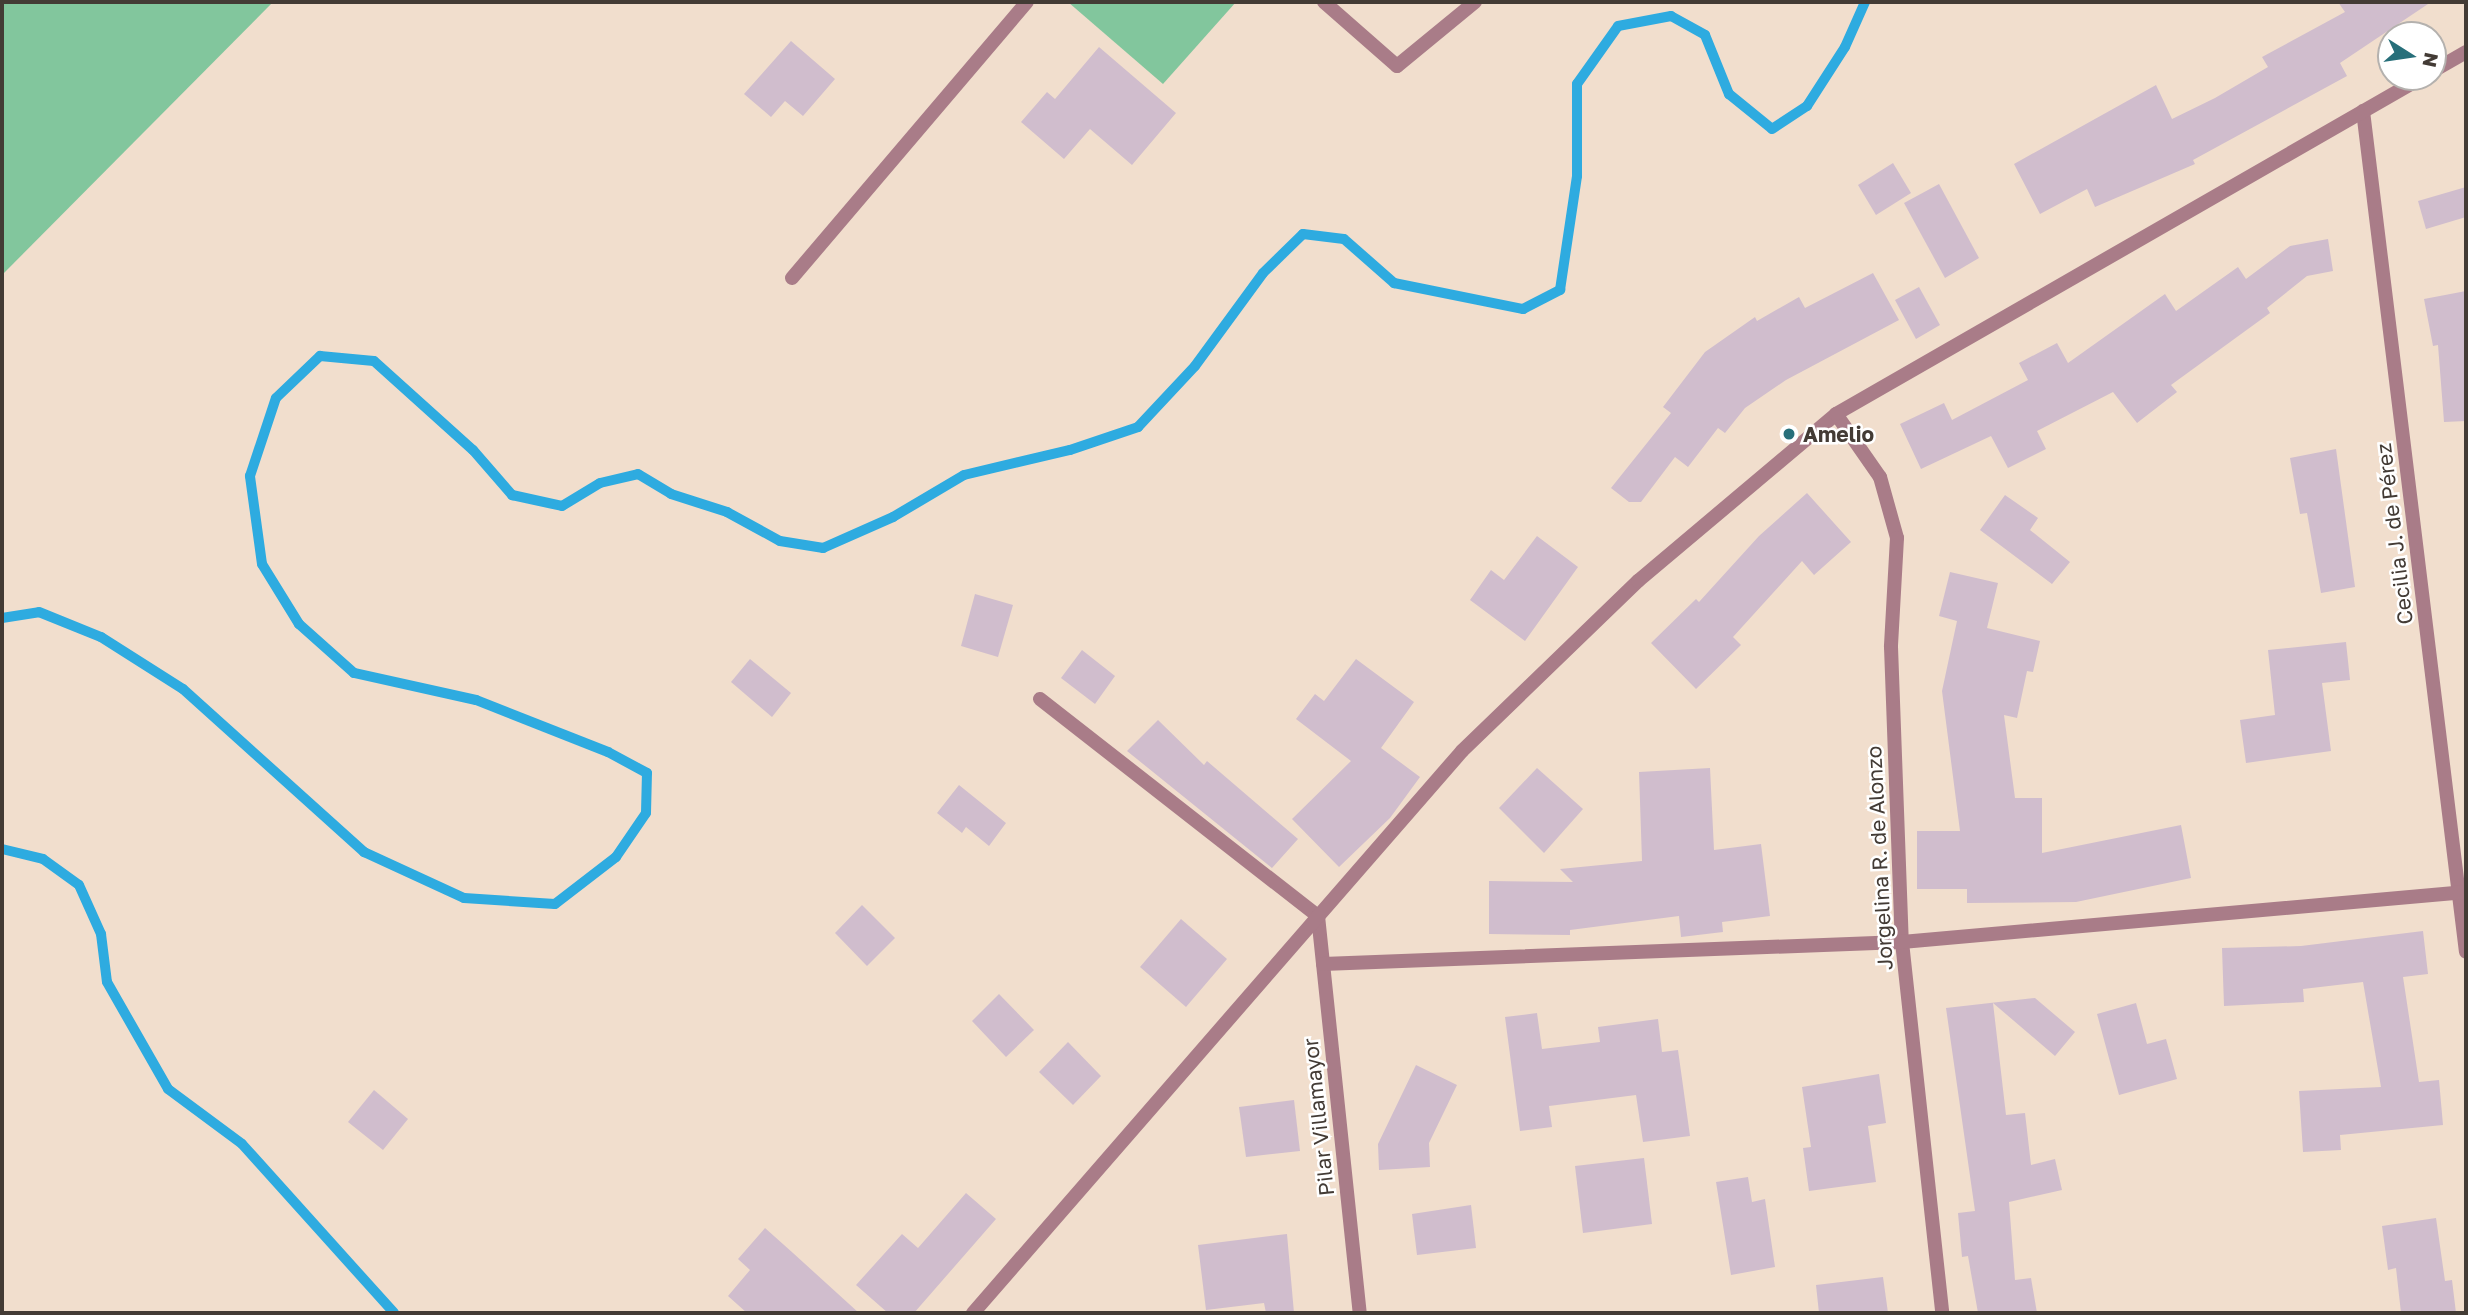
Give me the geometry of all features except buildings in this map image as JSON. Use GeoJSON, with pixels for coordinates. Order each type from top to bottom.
{"type":"FeatureCollection","features":[{"type":"Feature","properties":{"kind":"street"},"geometry":{"type":"LineString","coordinates":[[792,278],[1027,2]]}},
{"type":"Feature","properties":{"kind":"street"},"geometry":{"type":"LineString","coordinates":[[1324,2],[1397,66],[1475,2]]}},
{"type":"Feature","properties":{"kind":"street"},"geometry":{"type":"LineString","coordinates":[[2447,63],[2466,52]]}},
{"type":"Feature","properties":{"kind":"street"},"geometry":{"type":"LineString","coordinates":[[973,1313],[1462,751],[1608,610],[1836,414],[2398,91]]}},
{"type":"Feature","properties":{"kind":"street","name":"Cecilia J. de Pérez"},"geometry":{"type":"LineString","coordinates":[[2363,111],[2463,893],[2466,952]]}},
{"type":"Feature","properties":{"kind":"street","name":"Jorgelina R. de Alonzo"},"geometry":{"type":"LineString","coordinates":[[1836,414],[1880,477],[1896,538],[1891,647],[1902,942],[1942,1313]]}},
{"type":"Feature","properties":{"kind":"street"},"geometry":{"type":"LineString","coordinates":[[1040,699],[1318,916]]}},
{"type":"Feature","properties":{"kind":"street"},"geometry":{"type":"LineString","coordinates":[[1323,964],[1902,942],[2463,893]]}},
{"type":"Feature","properties":{"kind":"street","name":"Pilar Villamayor"},"geometry":{"type":"LineString","coordinates":[[1318,916],[1360,1313]]}},
{"type":"Feature","properties":{"kind":"green space"},"geometry":{"type":"Polygon","coordinates":[[[2,2],[273,2],[2,275],[2,2]]]}},
{"type":"Feature","properties":{"kind":"green space"},"geometry":{"type":"Polygon","coordinates":[[[1068,2],[1236,2],[1163,84],[1068,2]]]}},
{"type":"Feature","properties":{"kind":"waterway"},"geometry":{"type":"LineString","coordinates":[[2,618],[39,612],[101,637],[183,689],[364,852],[464,898],[555,904],[616,857],[646,813],[647,773],[608,752],[476,700],[354,673],[299,624],[262,564],[250,476],[276,398],[320,356],[374,361],[473,450],[512,495],[562,506],[600,483],[638,474],[671,494],[727,512],[780,541],[823,548],[893,517],[964,475],[1070,450],[1138,427],[1195,366],[1263,273],[1303,234],[1344,239],[1394,283],[1523,309],[1560,290],[1577,176],[1577,84],[1618,26],[1671,16],[1705,35],[1729,94],[1772,129],[1807,106],[1845,47],[1865,2]]}},
{"type":"Feature","properties":{"kind":"waterway"},"geometry":{"type":"LineString","coordinates":[[2,849],[43,859],[79,885],[101,934],[107,982],[168,1089],[242,1144],[394,1313]]}},
{"type":"Feature","properties":{"kind":"place","name":"Amelio"},"geometry":{"type":"Point","coordinates":[1789,434]}}]}
